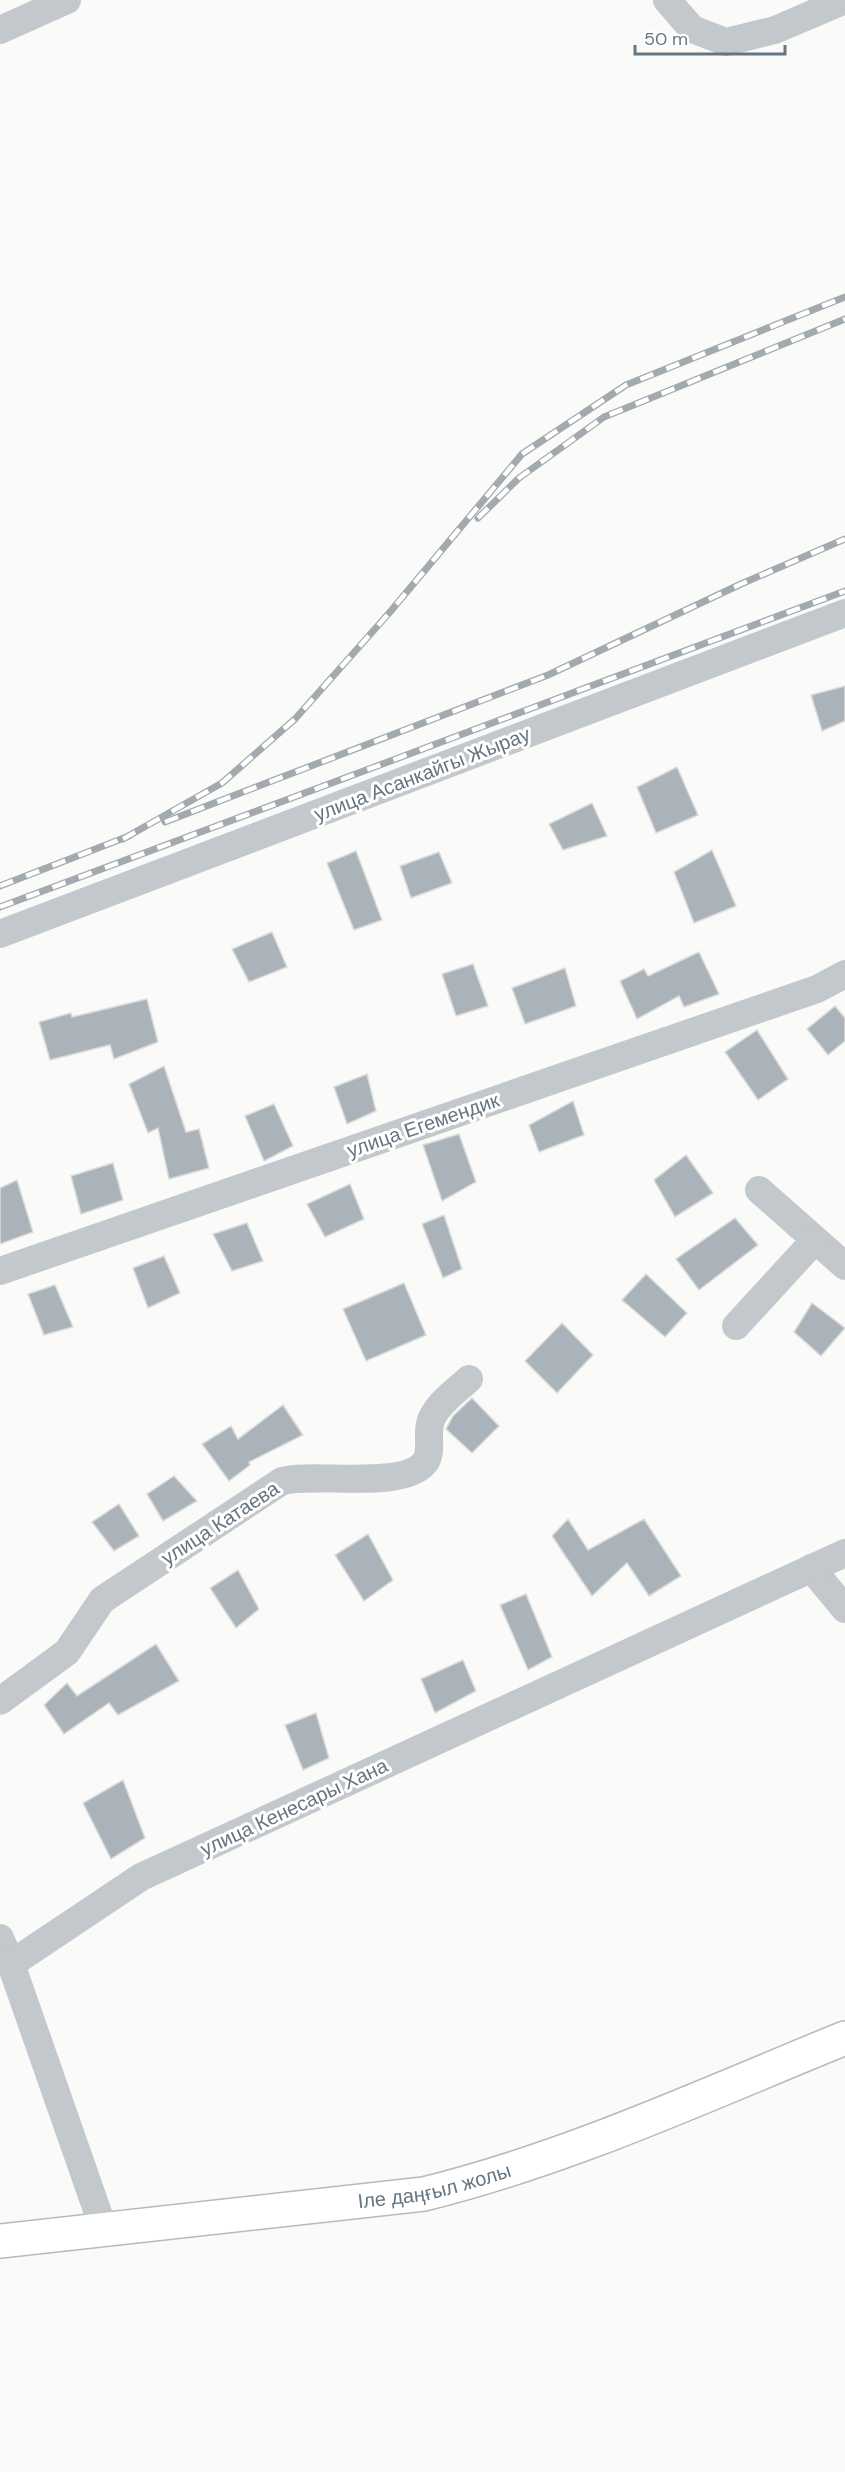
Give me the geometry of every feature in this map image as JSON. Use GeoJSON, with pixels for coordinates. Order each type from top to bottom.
{"type":"FeatureCollection","features":[{"type":"Feature","properties":{"kind":"main road","name":"Іле даңғыл жолы"},"geometry":{"type":"LineString","coordinates":[[0,2241],[424,2194],[491,2178],[566,2151],[845,2038]]}},
{"type":"Feature","properties":{"kind":"street"},"geometry":{"type":"LineString","coordinates":[[0,30],[67,0]]}},
{"type":"Feature","properties":{"kind":"street"},"geometry":{"type":"LineString","coordinates":[[667,0],[692,29],[726,42],[775,30],[845,0]]}},
{"type":"Feature","properties":{"kind":"street","name":"улица Асанкайгы Жырау"},"geometry":{"type":"LineString","coordinates":[[0,934],[845,613]]}},
{"type":"Feature","properties":{"kind":"street","name":"улица Егемендик"},"geometry":{"type":"LineString","coordinates":[[0,1270],[806,993],[845,975]]}},
{"type":"Feature","properties":{"kind":"street"},"geometry":{"type":"LineString","coordinates":[[759,1190],[845,1266]]}},
{"type":"Feature","properties":{"kind":"street"},"geometry":{"type":"LineString","coordinates":[[736,1326],[815,1240]]}},
{"type":"Feature","properties":{"kind":"street","name":"улица Катаева"},"geometry":{"type":"LineString","coordinates":[[0,1701],[67,1652],[102,1600],[282,1481],[297,1477],[348,1481],[401,1474],[418,1469],[427,1459],[430,1422],[438,1409],[469,1379]]}},
{"type":"Feature","properties":{"kind":"street","name":"улица Кенесары Хана"},"geometry":{"type":"LineString","coordinates":[[11,1964],[141,1877],[845,1553]]}},
{"type":"Feature","properties":{"kind":"street"},"geometry":{"type":"LineString","coordinates":[[811,1568],[845,1609]]}},
{"type":"Feature","properties":{"kind":"street"},"geometry":{"type":"LineString","coordinates":[[0,1938],[104,2230]]}},
{"type":"Feature","properties":{"kind":"building"},"geometry":{"type":"Polygon","coordinates":[[[845,686],[845,721],[822,731],[811,695],[845,686]]]}},
{"type":"Feature","properties":{"kind":"building"},"geometry":{"type":"Polygon","coordinates":[[[677,767],[698,815],[656,833],[637,787],[677,767]]]}},
{"type":"Feature","properties":{"kind":"building"},"geometry":{"type":"Polygon","coordinates":[[[592,803],[607,836],[563,850],[549,824],[592,803]]]}},
{"type":"Feature","properties":{"kind":"building"},"geometry":{"type":"Polygon","coordinates":[[[712,850],[736,906],[694,923],[674,872],[712,850]]]}},
{"type":"Feature","properties":{"kind":"building"},"geometry":{"type":"Polygon","coordinates":[[[356,851],[382,920],[354,930],[327,863],[356,851]]]}},
{"type":"Feature","properties":{"kind":"building"},"geometry":{"type":"Polygon","coordinates":[[[439,852],[452,883],[411,898],[400,866],[439,852]]]}},
{"type":"Feature","properties":{"kind":"building"},"geometry":{"type":"Polygon","coordinates":[[[272,932],[287,967],[249,982],[232,949],[272,932]]]}},
{"type":"Feature","properties":{"kind":"building"},"geometry":{"type":"Polygon","coordinates":[[[699,952],[719,994],[684,1007],[679,996],[637,1019],[620,981],[644,969],[648,976],[699,952]]]}},
{"type":"Feature","properties":{"kind":"building"},"geometry":{"type":"Polygon","coordinates":[[[473,964],[488,1006],[456,1016],[442,974],[473,964]]]}},
{"type":"Feature","properties":{"kind":"building"},"geometry":{"type":"Polygon","coordinates":[[[565,968],[576,1006],[525,1024],[512,988],[565,968]]]}},
{"type":"Feature","properties":{"kind":"building"},"geometry":{"type":"Polygon","coordinates":[[[147,999],[158,1042],[114,1059],[110,1045],[50,1060],[39,1022],[71,1013],[72,1017],[147,999]]]}},
{"type":"Feature","properties":{"kind":"building"},"geometry":{"type":"Polygon","coordinates":[[[835,1006],[845,1018],[845,1041],[828,1055],[807,1029],[835,1006]]]}},
{"type":"Feature","properties":{"kind":"building"},"geometry":{"type":"Polygon","coordinates":[[[757,1030],[788,1079],[758,1100],[725,1052],[757,1030]]]}},
{"type":"Feature","properties":{"kind":"building"},"geometry":{"type":"Polygon","coordinates":[[[164,1066],[186,1132],[199,1129],[209,1168],[169,1179],[158,1128],[148,1133],[129,1084],[164,1066]]]}},
{"type":"Feature","properties":{"kind":"building"},"geometry":{"type":"Polygon","coordinates":[[[367,1074],[376,1111],[347,1124],[334,1087],[367,1074]]]}},
{"type":"Feature","properties":{"kind":"building"},"geometry":{"type":"Polygon","coordinates":[[[573,1101],[584,1135],[539,1152],[529,1125],[573,1101]]]}},
{"type":"Feature","properties":{"kind":"building"},"geometry":{"type":"Polygon","coordinates":[[[274,1104],[293,1146],[264,1161],[245,1116],[274,1104]]]}},
{"type":"Feature","properties":{"kind":"building"},"geometry":{"type":"Polygon","coordinates":[[[459,1134],[476,1182],[442,1201],[423,1145],[459,1134]]]}},
{"type":"Feature","properties":{"kind":"building"},"geometry":{"type":"Polygon","coordinates":[[[686,1155],[713,1193],[675,1217],[654,1180],[686,1155]]]}},
{"type":"Feature","properties":{"kind":"building"},"geometry":{"type":"Polygon","coordinates":[[[113,1163],[123,1200],[81,1214],[71,1176],[113,1163]]]}},
{"type":"Feature","properties":{"kind":"building"},"geometry":{"type":"Polygon","coordinates":[[[17,1180],[33,1232],[0,1244],[0,1188],[17,1180]]]}},
{"type":"Feature","properties":{"kind":"building"},"geometry":{"type":"Polygon","coordinates":[[[350,1184],[364,1219],[325,1237],[307,1204],[350,1184]]]}},
{"type":"Feature","properties":{"kind":"building"},"geometry":{"type":"Polygon","coordinates":[[[444,1215],[462,1269],[443,1278],[422,1224],[444,1215]]]}},
{"type":"Feature","properties":{"kind":"building"},"geometry":{"type":"Polygon","coordinates":[[[735,1218],[758,1245],[699,1290],[676,1259],[735,1218]]]}},
{"type":"Feature","properties":{"kind":"building"},"geometry":{"type":"Polygon","coordinates":[[[247,1223],[263,1261],[232,1271],[213,1234],[247,1223]]]}},
{"type":"Feature","properties":{"kind":"building"},"geometry":{"type":"Polygon","coordinates":[[[164,1256],[180,1293],[148,1308],[133,1268],[164,1256]]]}},
{"type":"Feature","properties":{"kind":"building"},"geometry":{"type":"Polygon","coordinates":[[[646,1274],[687,1313],[665,1337],[622,1300],[646,1274]]]}},
{"type":"Feature","properties":{"kind":"building"},"geometry":{"type":"Polygon","coordinates":[[[404,1283],[426,1335],[366,1361],[343,1309],[404,1283]]]}},
{"type":"Feature","properties":{"kind":"building"},"geometry":{"type":"Polygon","coordinates":[[[55,1285],[73,1327],[44,1335],[28,1294],[55,1285]]]}},
{"type":"Feature","properties":{"kind":"building"},"geometry":{"type":"Polygon","coordinates":[[[812,1303],[845,1328],[821,1356],[794,1332],[812,1303]]]}},
{"type":"Feature","properties":{"kind":"building"},"geometry":{"type":"Polygon","coordinates":[[[562,1323],[593,1355],[557,1393],[525,1361],[562,1323]]]}},
{"type":"Feature","properties":{"kind":"building"},"geometry":{"type":"Polygon","coordinates":[[[472,1398],[499,1426],[472,1453],[446,1429],[453,1416],[472,1398]]]}},
{"type":"Feature","properties":{"kind":"building"},"geometry":{"type":"Polygon","coordinates":[[[283,1405],[303,1435],[249,1462],[250,1465],[229,1481],[202,1444],[231,1426],[238,1439],[283,1405]]]}},
{"type":"Feature","properties":{"kind":"building"},"geometry":{"type":"Polygon","coordinates":[[[174,1476],[197,1501],[163,1521],[147,1494],[174,1476]]]}},
{"type":"Feature","properties":{"kind":"building"},"geometry":{"type":"Polygon","coordinates":[[[119,1504],[139,1536],[114,1551],[92,1522],[119,1504]]]}},
{"type":"Feature","properties":{"kind":"building"},"geometry":{"type":"Polygon","coordinates":[[[568,1519],[588,1550],[644,1519],[681,1576],[649,1596],[627,1563],[592,1596],[552,1536],[568,1519]]]}},
{"type":"Feature","properties":{"kind":"building"},"geometry":{"type":"Polygon","coordinates":[[[368,1534],[393,1580],[364,1601],[335,1555],[368,1534]]]}},
{"type":"Feature","properties":{"kind":"building"},"geometry":{"type":"Polygon","coordinates":[[[238,1570],[259,1609],[236,1628],[210,1588],[238,1570]]]}},
{"type":"Feature","properties":{"kind":"building"},"geometry":{"type":"Polygon","coordinates":[[[526,1594],[552,1657],[528,1670],[500,1605],[526,1594]]]}},
{"type":"Feature","properties":{"kind":"building"},"geometry":{"type":"Polygon","coordinates":[[[156,1644],[179,1681],[118,1715],[109,1703],[64,1734],[44,1705],[67,1683],[77,1696],[156,1644]]]}},
{"type":"Feature","properties":{"kind":"building"},"geometry":{"type":"Polygon","coordinates":[[[463,1660],[476,1691],[435,1713],[421,1679],[463,1660]]]}},
{"type":"Feature","properties":{"kind":"building"},"geometry":{"type":"Polygon","coordinates":[[[316,1713],[329,1758],[303,1770],[285,1725],[316,1713]]]}},
{"type":"Feature","properties":{"kind":"building"},"geometry":{"type":"Polygon","coordinates":[[[123,1780],[145,1838],[111,1859],[83,1803],[123,1780]]]}},
{"type":"Feature","properties":{"kind":"railway"},"geometry":{"type":"LineString","coordinates":[[123,839],[222,783],[295,719],[390,612],[522,454],[626,385],[845,297]]}},
{"type":"Feature","properties":{"kind":"railway"},"geometry":{"type":"LineString","coordinates":[[478,518],[519,478],[604,417],[845,319]]}},
{"type":"Feature","properties":{"kind":"railway"},"geometry":{"type":"LineString","coordinates":[[165,822],[548,675],[741,584],[845,539]]}},
{"type":"Feature","properties":{"kind":"railway"},"geometry":{"type":"LineString","coordinates":[[0,907],[845,591]]}},
{"type":"Feature","properties":{"kind":"railway"},"geometry":{"type":"LineString","coordinates":[[0,886],[129,836]]}}]}
